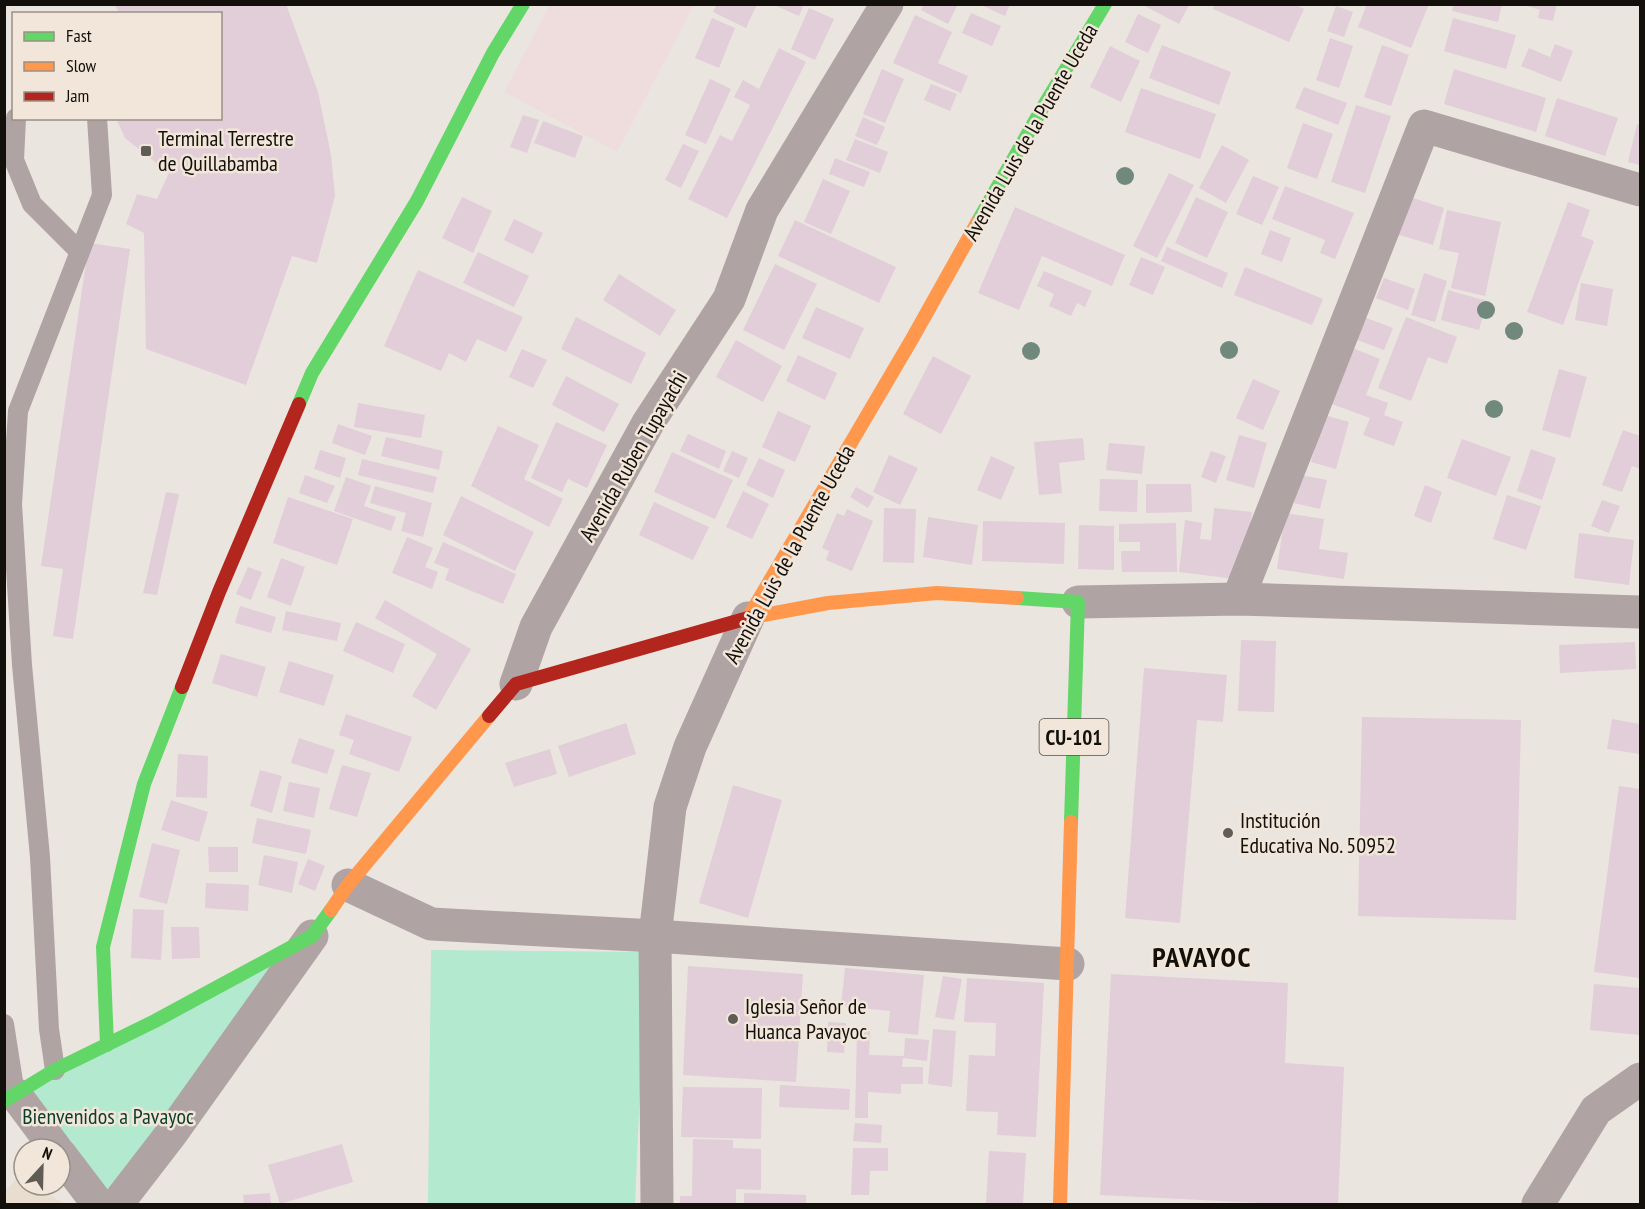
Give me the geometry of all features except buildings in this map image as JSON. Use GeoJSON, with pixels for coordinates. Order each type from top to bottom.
{"type":"FeatureCollection","features":[{"type":"Feature","properties":{"kind":"street"},"geometry":{"type":"LineString","coordinates":[[107,1044],[103,947],[144,784],[219,592],[312,373],[417,201],[493,53],[523,4]]}},
{"type":"Feature","properties":{"kind":"street","name":"Avenida Ruben Tupayachi"},"geometry":{"type":"LineString","coordinates":[[312,936],[348,885],[516,684],[536,627],[648,423],[729,299],[762,210],[887,4]]}},
{"type":"Feature","properties":{"kind":"street","name":"Avenida Luis de la Puente Uceda"},"geometry":{"type":"LineString","coordinates":[[657,1204],[655,936],[670,807],[690,747],[748,618],[912,339],[1043,107],[1105,4]]}},
{"type":"Feature","properties":{"kind":"street"},"geometry":{"type":"LineString","coordinates":[[1238,599],[1424,126],[1641,190]]}},
{"type":"Feature","properties":{"kind":"street"},"geometry":{"type":"LineString","coordinates":[[516,684],[748,618],[828,603],[937,592],[1078,602],[1238,599],[1641,612]]}},
{"type":"Feature","properties":{"kind":"street","name":"CU-101"},"geometry":{"type":"LineString","coordinates":[[1060,1204],[1078,602]]}},
{"type":"Feature","properties":{"kind":"street"},"geometry":{"type":"LineString","coordinates":[[348,885],[431,924],[655,936],[1068,964]]}},
{"type":"Feature","properties":{"kind":"street"},"geometry":{"type":"LineString","coordinates":[[45,1137],[10,1098],[55,1071],[155,1021],[312,936]]}},
{"type":"Feature","properties":{"kind":"street"},"geometry":{"type":"LineString","coordinates":[[117,1204],[171,1134],[312,936]]}},
{"type":"Feature","properties":{"kind":"street"},"geometry":{"type":"LineString","coordinates":[[1538,1204],[1596,1110],[1641,1079]]}},
{"type":"Feature","properties":{"kind":"street"},"geometry":{"type":"LineString","coordinates":[[72,1170],[98,1204]]}},
{"type":"Feature","properties":{"kind":"lane"},"geometry":{"type":"LineString","coordinates":[[16,120],[14,160],[32,204],[80,252]]}},
{"type":"Feature","properties":{"kind":"lane"},"geometry":{"type":"LineString","coordinates":[[55,1071],[49,1029],[40,857],[22,665],[12,504],[18,411],[102,195],[97,120]]}},
{"type":"Feature","properties":{"kind":"lane"},"geometry":{"type":"LineString","coordinates":[[4,1024],[10,1098]]}},
{"type":"Feature","properties":{"kind":"shaded area"},"geometry":{"type":"Polygon","coordinates":[[[550,5],[694,5],[617,152],[504,92],[550,5]]]}},
{"type":"Feature","properties":{"kind":"shaded area"},"geometry":{"type":"Polygon","coordinates":[[[12,1184],[12,1197],[53,1197],[64,1204],[5,1204],[5,1191],[12,1184]]]}},
{"type":"Feature","properties":{"kind":"green space","name":"Bienvenidos a Pavayoc"},"geometry":{"type":"Polygon","coordinates":[[[300,947],[117,1204],[72,1154],[72,1137],[57,1137],[21,1097],[300,947]]]}},
{"type":"Feature","properties":{"kind":"green space"},"geometry":{"type":"Polygon","coordinates":[[[431,950],[646,952],[635,1204],[428,1204],[431,950]]]}},
{"type":"Feature","properties":{"kind":"traffic: fast"},"geometry":{"type":"LineString","coordinates":[[299,404],[312,373],[417,201],[493,53],[523,4]]}},
{"type":"Feature","properties":{"kind":"traffic: fast"},"geometry":{"type":"LineString","coordinates":[[977,223],[1105,4]]}},
{"type":"Feature","properties":{"kind":"traffic: fast"},"geometry":{"type":"LineString","coordinates":[[1017,598],[1078,602],[1071,822]]}},
{"type":"Feature","properties":{"kind":"traffic: fast"},"geometry":{"type":"LineString","coordinates":[[107,1045],[103,947],[144,784],[182,687]]}},
{"type":"Feature","properties":{"kind":"traffic: fast"},"geometry":{"type":"LineString","coordinates":[[4,1101],[55,1070],[155,1021],[312,936],[331,910]]}},
{"type":"Feature","properties":{"kind":"traffic: slow"},"geometry":{"type":"LineString","coordinates":[[748,618],[912,339],[977,223]]}},
{"type":"Feature","properties":{"kind":"traffic: slow"},"geometry":{"type":"LineString","coordinates":[[748,618],[828,603],[937,593],[1017,598]]}},
{"type":"Feature","properties":{"kind":"traffic: slow"},"geometry":{"type":"LineString","coordinates":[[331,910],[348,885],[489,716]]}},
{"type":"Feature","properties":{"kind":"traffic: slow"},"geometry":{"type":"LineString","coordinates":[[1060,1204],[1071,822]]}},
{"type":"Feature","properties":{"kind":"traffic: jam"},"geometry":{"type":"LineString","coordinates":[[182,687],[219,592],[299,404]]}},
{"type":"Feature","properties":{"kind":"traffic: jam"},"geometry":{"type":"LineString","coordinates":[[489,716],[516,684],[748,618]]}},
{"type":"Feature","properties":{"kind":"place","name":"Terminal Terrestre de Quillabamba"},"geometry":{"type":"Point","coordinates":[146,151]}},
{"type":"Feature","properties":{"kind":"place","name":"Institución Educativa No. 50952"},"geometry":{"type":"Point","coordinates":[1228,833]}},
{"type":"Feature","properties":{"kind":"place","name":"Iglesia Señor de Huanca Pavayoc"},"geometry":{"type":"Point","coordinates":[733,1019]}},
{"type":"Feature","properties":{"kind":"district","name":"PAVAYOC"},"geometry":{"type":"Point","coordinates":[1202,956]}}]}
